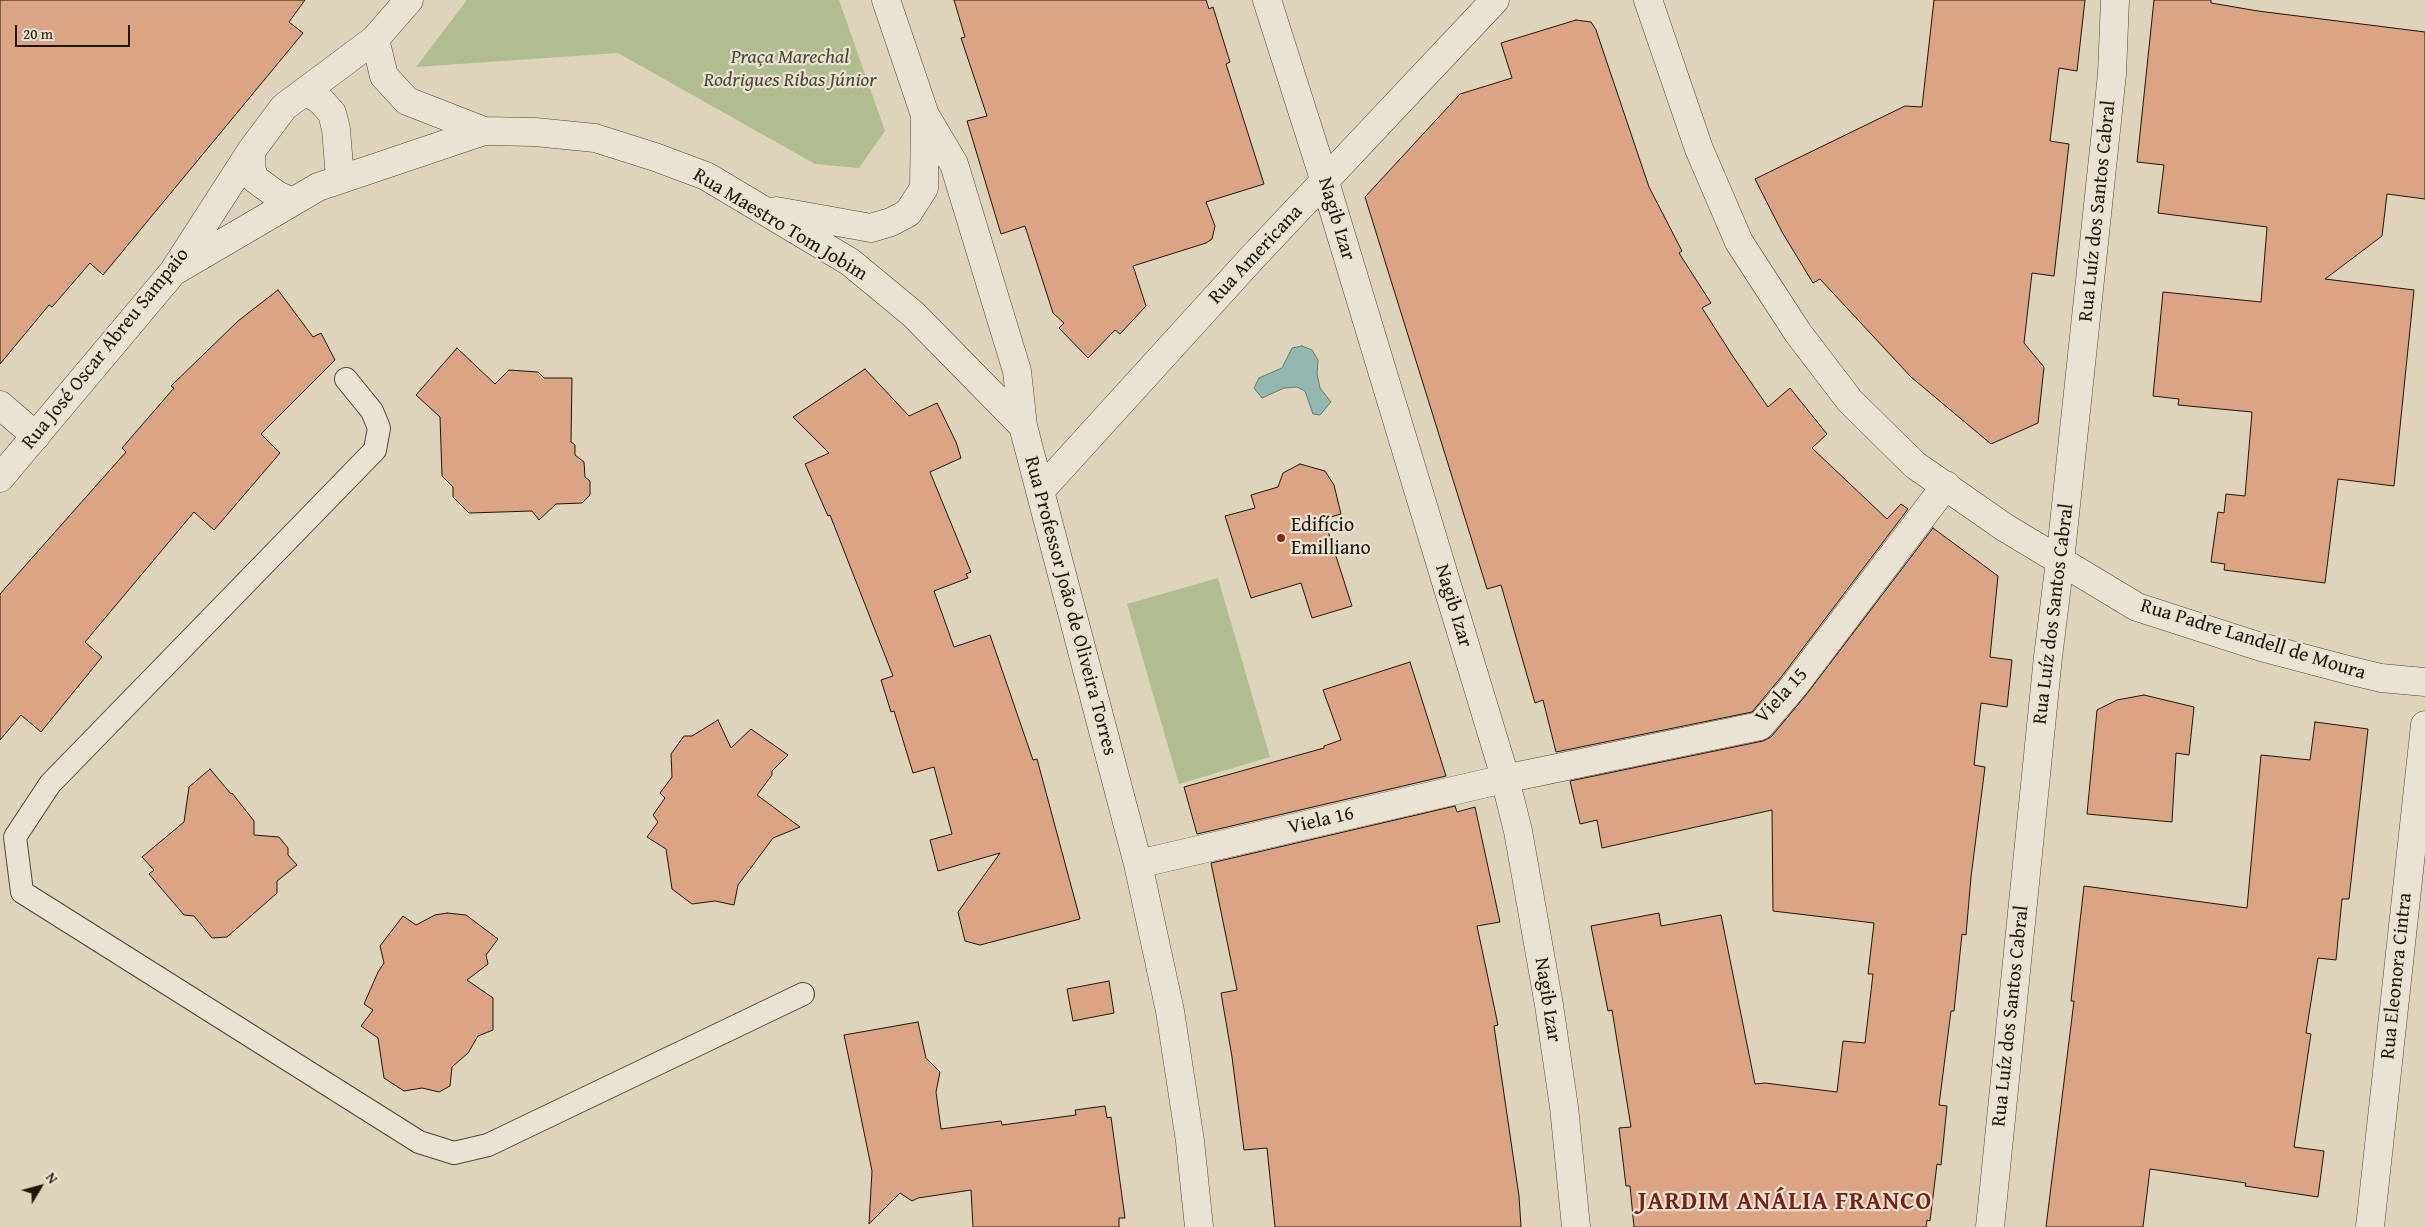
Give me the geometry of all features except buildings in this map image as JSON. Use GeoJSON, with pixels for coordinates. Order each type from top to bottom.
{"type":"FeatureCollection","features":[{"type":"Feature","properties":{"kind":"street","name":"Rua José Oscar Abreu Sampaio"},"geometry":{"type":"LineString","coordinates":[[0,478],[173,272],[251,151],[284,107],[375,39],[409,0]]}},
{"type":"Feature","properties":{"kind":"street","name":"Rua Professor João de Oliveira Torres"},"geometry":{"type":"LineString","coordinates":[[886,0],[924,115],[954,164],[1017,372],[1023,426],[1138,864],[1170,1011],[1190,1141],[1199,1227]]}},
{"type":"Feature","properties":{"kind":"street","name":"Nagib Izar"},"geometry":{"type":"LineString","coordinates":[[1267,0],[1325,182],[1504,778],[1518,831],[1549,1005],[1564,1108],[1576,1227]]}},
{"type":"Feature","properties":{"kind":"street","name":"Rua Americana"},"geometry":{"type":"LineString","coordinates":[[1040,491],[1251,259],[1495,0]]}},
{"type":"Feature","properties":{"kind":"street","name":"Rua Padre Landell de Moura"},"geometry":{"type":"LineString","coordinates":[[1648,0],[1699,149],[1739,242],[1798,333],[1850,401],[1915,464],[2004,527],[2136,607],[2261,647],[2352,671],[2381,678],[2425,682]]}},
{"type":"Feature","properties":{"kind":"street","name":"Rua Luíz dos Santos Cabral"},"geometry":{"type":"LineString","coordinates":[[1990,1227],[2048,657],[2112,74],[2115,0]]}},
{"type":"Feature","properties":{"kind":"street","name":"Rua Maestro Tom Jobim"},"geometry":{"type":"LineString","coordinates":[[375,39],[384,76],[407,102],[484,131],[535,132],[595,138],[706,176],[850,262],[886,290],[913,314],[1023,426]]}},
{"type":"Feature","properties":{"kind":"street"},"geometry":{"type":"LineString","coordinates":[[306,90],[320,100],[332,113],[336,129],[340,179]]}},
{"type":"Feature","properties":{"kind":"street"},"geometry":{"type":"LineString","coordinates":[[755,207],[871,228],[890,222],[908,213],[924,188],[924,115]]}},
{"type":"Feature","properties":{"kind":"street","name":"Rua Maestro Tom Jobim"},"geometry":{"type":"LineString","coordinates":[[173,272],[318,187],[484,131]]}},
{"type":"Feature","properties":{"kind":"street"},"geometry":{"type":"LineString","coordinates":[[251,151],[251,168],[256,179],[277,195],[292,202]]}},
{"type":"Feature","properties":{"kind":"street"},"geometry":{"type":"LineString","coordinates":[[0,405],[36,436]]}},
{"type":"Feature","properties":{"kind":"street","name":"Viela 15"},"geometry":{"type":"LineString","coordinates":[[1504,778],[1760,726],[1794,686],[1946,486]]}},
{"type":"Feature","properties":{"kind":"street","name":"Rua Eleonora Cintra"},"geometry":{"type":"LineString","coordinates":[[2370,1227],[2425,726]]}},
{"type":"Feature","properties":{"kind":"street","name":"Viela 16"},"geometry":{"type":"LineString","coordinates":[[1138,864],[1504,778]]}},
{"type":"Feature","properties":{"kind":"lane"},"geometry":{"type":"LineString","coordinates":[[346,379],[372,410],[379,428],[375,450],[50,784],[15,837],[22,892],[420,1142],[454,1153],[488,1145],[803,994]]}},
{"type":"Feature","properties":{"kind":"green space","name":"Praça Marechal Rodrigues Ribas Júnior"},"geometry":{"type":"Polygon","coordinates":[[[467,0],[839,0],[885,131],[859,168],[815,164],[618,53],[416,67],[467,0]]]}},
{"type":"Feature","properties":{"kind":"green space"},"geometry":{"type":"Polygon","coordinates":[[[1218,578],[1270,757],[1179,784],[1127,604],[1218,578]]]}},
{"type":"Feature","properties":{"kind":"water"},"geometry":{"type":"Polygon","coordinates":[[[1302,346],[1312,350],[1318,360],[1317,374],[1320,388],[1331,402],[1320,415],[1313,414],[1305,391],[1297,387],[1284,388],[1262,398],[1254,388],[1259,378],[1282,368],[1292,348],[1302,346]]]}},
{"type":"Feature","properties":{"kind":"place","name":"Edifício Emilliano"},"geometry":{"type":"Point","coordinates":[1281,538]}},
{"type":"Feature","properties":{"kind":"district","name":"JARDIM ANÁLIA FRANCO"},"geometry":{"type":"Point","coordinates":[1785,1203]}}]}
